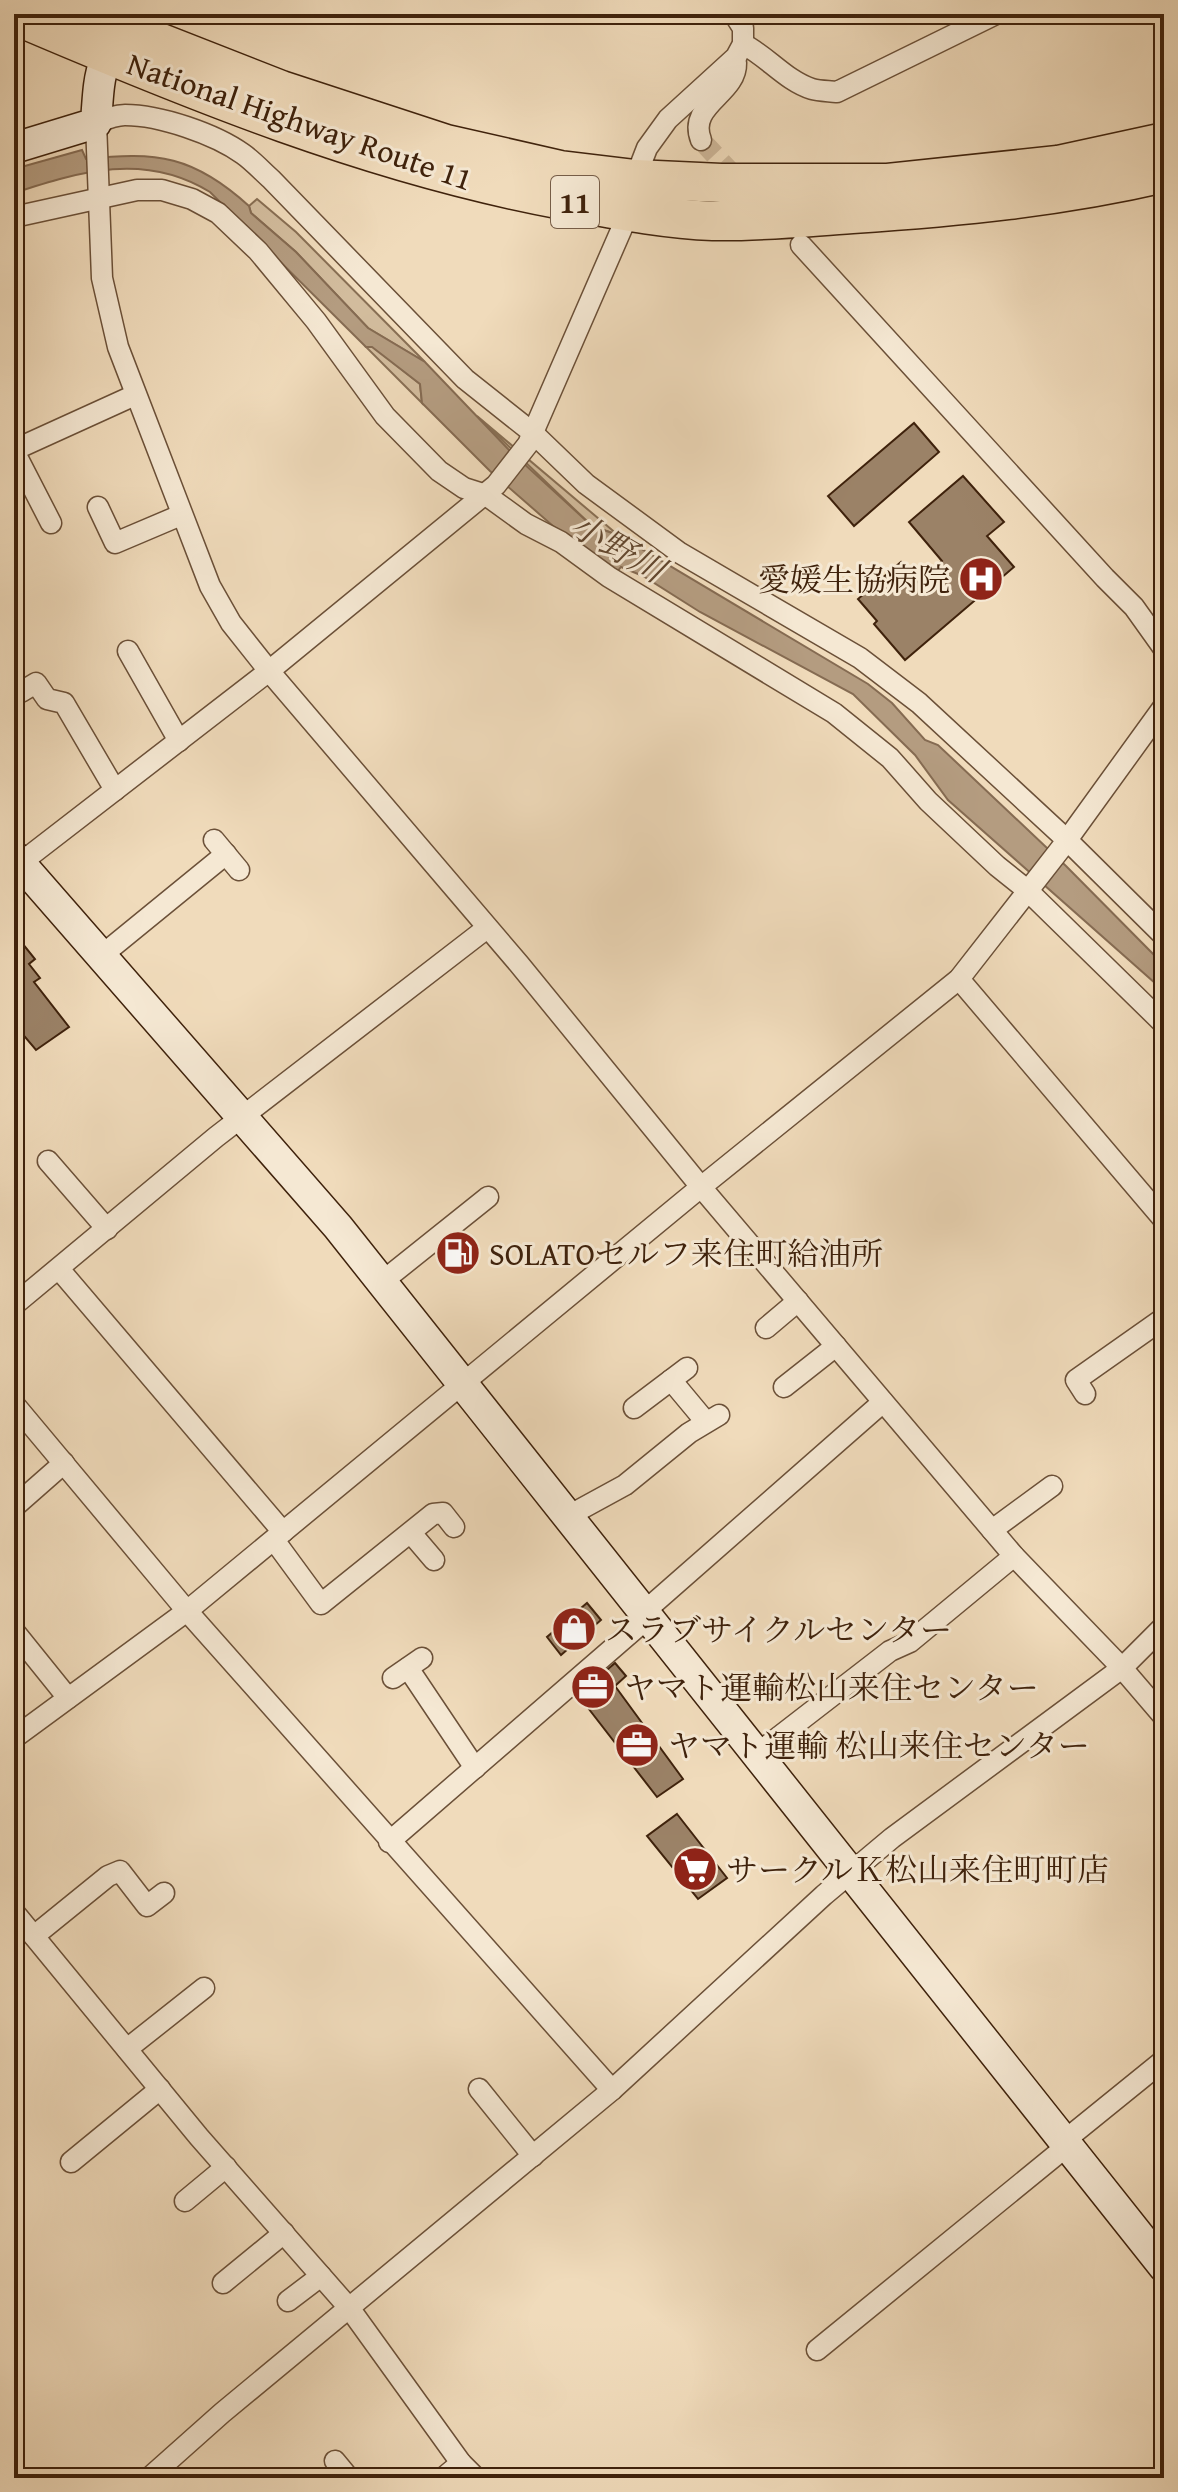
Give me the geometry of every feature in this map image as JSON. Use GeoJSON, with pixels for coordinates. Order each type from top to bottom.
{"type":"FeatureCollection","features":[{"type":"Feature","properties":{"kind":"highway","name":"National Highway Route 11"},"geometry":{"type":"LineString","coordinates":[[87,14],[126,33],[214,98],[442,174],[498,188],[632,196],[721,183],[888,183],[1058,165],[1164,142]]}},
{"type":"Feature","properties":{"kind":"highway","name":"National Highway Route 11"},"geometry":{"type":"LineString","coordinates":[[14,15],[126,33]]}},
{"type":"Feature","properties":{"kind":"highway","name":"National Highway Route 11"},"geometry":{"type":"LineString","coordinates":[[632,196],[713,221],[902,211],[1060,194],[1164,173]]}},
{"type":"Feature","properties":{"kind":"street"},"geometry":{"type":"LineString","coordinates":[[701,140],[696,129],[699,117],[737,71],[743,28],[734,14]]}},
{"type":"Feature","properties":{"kind":"street"},"geometry":{"type":"LineString","coordinates":[[740,50],[762,54],[789,78],[811,89],[837,92],[996,14]]}},
{"type":"Feature","properties":{"kind":"street"},"geometry":{"type":"LineString","coordinates":[[126,33],[99,75],[96,129],[105,292],[118,347],[135,395],[210,586],[231,623],[701,1187],[1014,1556],[1122,1668],[1164,1717]]}},
{"type":"Feature","properties":{"kind":"street"},"geometry":{"type":"LineString","coordinates":[[740,50],[668,119],[647,148],[632,196],[531,439],[491,490],[269,671],[16,863],[243,1117],[383,1281],[1164,2267]]}},
{"type":"Feature","properties":{"kind":"street"},"geometry":{"type":"LineString","coordinates":[[14,148],[96,129],[113,116],[127,115],[161,120],[211,136],[242,153],[465,379],[531,439],[612,506],[668,545],[837,644],[889,679],[919,703],[1164,936]]}},
{"type":"Feature","properties":{"kind":"street"},"geometry":{"type":"LineString","coordinates":[[14,217],[137,190],[162,190],[192,199],[218,213],[258,251],[316,321],[385,416],[439,471],[464,488],[491,490],[526,524],[561,542],[609,577],[834,713],[890,758],[928,801],[997,866],[1029,887],[1164,1024]]}},
{"type":"Feature","properties":{"kind":"street"},"geometry":{"type":"LineString","coordinates":[[801,245],[1134,607],[1164,649]]}},
{"type":"Feature","properties":{"kind":"street"},"geometry":{"type":"LineString","coordinates":[[51,523],[14,451],[135,395]]}},
{"type":"Feature","properties":{"kind":"street"},"geometry":{"type":"LineString","coordinates":[[98,507],[115,543],[181,515]]}},
{"type":"Feature","properties":{"kind":"street"},"geometry":{"type":"LineString","coordinates":[[128,651],[179,741]]}},
{"type":"Feature","properties":{"kind":"street"},"geometry":{"type":"LineString","coordinates":[[21,692],[36,683],[47,699],[64,703],[115,790]]}},
{"type":"Feature","properties":{"kind":"street"},"geometry":{"type":"LineString","coordinates":[[14,1738],[187,1611],[701,1187],[959,979],[1164,706]]}},
{"type":"Feature","properties":{"kind":"street"},"geometry":{"type":"LineString","coordinates":[[101,956],[226,855]]}},
{"type":"Feature","properties":{"kind":"street"},"geometry":{"type":"LineString","coordinates":[[14,1305],[243,1117],[487,928]]}},
{"type":"Feature","properties":{"kind":"street"},"geometry":{"type":"LineString","coordinates":[[959,979],[1164,1220]]}},
{"type":"Feature","properties":{"kind":"street"},"geometry":{"type":"LineString","coordinates":[[48,1161],[107,1229]]}},
{"type":"Feature","properties":{"kind":"street"},"geometry":{"type":"LineString","coordinates":[[383,1281],[488,1197]]}},
{"type":"Feature","properties":{"kind":"street"},"geometry":{"type":"LineString","coordinates":[[59,1269],[278,1536],[321,1604],[433,1514],[443,1513],[454,1527]]}},
{"type":"Feature","properties":{"kind":"street"},"geometry":{"type":"LineString","coordinates":[[766,1328],[798,1301]]}},
{"type":"Feature","properties":{"kind":"street"},"geometry":{"type":"LineString","coordinates":[[1085,1394],[1076,1380],[1164,1318]]}},
{"type":"Feature","properties":{"kind":"street"},"geometry":{"type":"LineString","coordinates":[[784,1387],[836,1346]]}},
{"type":"Feature","properties":{"kind":"street"},"geometry":{"type":"LineString","coordinates":[[570,1515],[625,1485],[712,1419],[679,1374],[634,1408]]}},
{"type":"Feature","properties":{"kind":"street"},"geometry":{"type":"LineString","coordinates":[[389,1842],[883,1402]]}},
{"type":"Feature","properties":{"kind":"street"},"geometry":{"type":"LineString","coordinates":[[17,1412],[389,1842],[612,2090]]}},
{"type":"Feature","properties":{"kind":"street"},"geometry":{"type":"LineString","coordinates":[[14,1507],[64,1463]]}},
{"type":"Feature","properties":{"kind":"street"},"geometry":{"type":"LineString","coordinates":[[992,1530],[1052,1486]]}},
{"type":"Feature","properties":{"kind":"street"},"geometry":{"type":"LineString","coordinates":[[411,1533],[434,1560]]}},
{"type":"Feature","properties":{"kind":"street"},"geometry":{"type":"LineString","coordinates":[[758,1753],[890,1651],[910,1642],[1014,1556]]}},
{"type":"Feature","properties":{"kind":"street"},"geometry":{"type":"LineString","coordinates":[[149,2478],[222,2413],[612,2090],[892,1838],[1122,1668],[1164,1626]]}},
{"type":"Feature","properties":{"kind":"street"},"geometry":{"type":"LineString","coordinates":[[14,1631],[68,1698]]}},
{"type":"Feature","properties":{"kind":"street"},"geometry":{"type":"LineString","coordinates":[[408,1668],[475,1768]]}},
{"type":"Feature","properties":{"kind":"street"},"geometry":{"type":"LineString","coordinates":[[34,1936],[108,1876],[120,1871],[147,1906],[164,1893]]}},
{"type":"Feature","properties":{"kind":"street"},"geometry":{"type":"LineString","coordinates":[[14,1912],[226,2167],[350,2309],[461,2463],[476,2478]]}},
{"type":"Feature","properties":{"kind":"street"},"geometry":{"type":"LineString","coordinates":[[127,2049],[204,1988]]}},
{"type":"Feature","properties":{"kind":"street"},"geometry":{"type":"LineString","coordinates":[[817,2350],[1164,2060]]}},
{"type":"Feature","properties":{"kind":"street"},"geometry":{"type":"LineString","coordinates":[[71,2162],[160,2089]]}},
{"type":"Feature","properties":{"kind":"street"},"geometry":{"type":"LineString","coordinates":[[479,2089],[533,2156]]}},
{"type":"Feature","properties":{"kind":"street"},"geometry":{"type":"LineString","coordinates":[[185,2201],[226,2167]]}},
{"type":"Feature","properties":{"kind":"street"},"geometry":{"type":"LineString","coordinates":[[223,2283],[284,2233]]}},
{"type":"Feature","properties":{"kind":"street"},"geometry":{"type":"LineString","coordinates":[[288,2301],[321,2276]]}},
{"type":"Feature","properties":{"kind":"street"},"geometry":{"type":"LineString","coordinates":[[335,2461],[349,2478]]}},
{"type":"Feature","properties":{"kind":"street"},"geometry":{"type":"LineString","coordinates":[[443,2478],[461,2463]]}},
{"type":"Feature","properties":{"kind":"shaded area"},"geometry":{"type":"Polygon","coordinates":[[[257,199],[296,232],[425,362],[368,328],[296,252],[251,213],[249,206],[257,199]]]}},
{"type":"Feature","properties":{"kind":"shaded area"},"geometry":{"type":"Polygon","coordinates":[[[372,346],[420,384],[422,403],[366,347],[372,346]]]}},
{"type":"Feature","properties":{"kind":"shaded area"},"geometry":{"type":"Polygon","coordinates":[[[477,416],[618,535],[592,526],[477,416]]]}},
{"type":"Feature","properties":{"kind":"water","name":"小野川"},"geometry":{"type":"Polygon","coordinates":[[[82,150],[86,159],[154,157],[192,167],[210,176],[249,206],[251,213],[296,252],[368,328],[425,362],[509,450],[592,526],[618,535],[868,684],[892,703],[925,740],[938,745],[1066,866],[1164,965],[1164,991],[948,800],[915,755],[853,694],[700,612],[643,576],[621,567],[617,572],[553,526],[490,471],[422,403],[420,384],[372,347],[366,347],[210,192],[161,172],[113,169],[88,172],[14,193],[14,169],[82,150]]]}},
{"type":"Feature","properties":{"kind":"building"},"geometry":{"type":"Polygon","coordinates":[[[914,423],[939,452],[854,526],[828,496],[914,423]]]}},
{"type":"Feature","properties":{"kind":"building"},"geometry":{"type":"Polygon","coordinates":[[[963,476],[1004,522],[987,536],[1014,567],[905,660],[874,624],[877,621],[858,599],[901,562],[918,582],[942,561],[909,522],[963,476]]]}},
{"type":"Feature","properties":{"kind":"building"},"geometry":{"type":"Polygon","coordinates":[[[14,933],[35,959],[29,964],[40,978],[34,982],[69,1027],[36,1050],[14,1024],[14,933]]]}},
{"type":"Feature","properties":{"kind":"building","name":"スラブサイクルセンター"},"geometry":{"type":"Polygon","coordinates":[[[587,1603],[601,1620],[561,1655],[547,1637],[587,1603]]]}},
{"type":"Feature","properties":{"kind":"building","name":"ヤマト運輸 松山来住センター"},"geometry":{"type":"Polygon","coordinates":[[[615,1663],[626,1676],[615,1686],[683,1779],[657,1797],[578,1695],[615,1663]]]}},
{"type":"Feature","properties":{"kind":"building"},"geometry":{"type":"Polygon","coordinates":[[[677,1814],[727,1878],[698,1899],[647,1836],[677,1814]]]}},
{"type":"Feature","properties":{"kind":"tunnel"},"geometry":{"type":"LineString","coordinates":[[701,140],[740,182]]}},
{"type":"Feature","properties":{"kind":"place","name":"愛媛生協病院"},"geometry":{"type":"Point","coordinates":[981,579]}},
{"type":"Feature","properties":{"kind":"place","name":"SOLATOセルフ来住町給油所"},"geometry":{"type":"Point","coordinates":[458,1253]}},
{"type":"Feature","properties":{"kind":"place","name":"スラブサイクルセンター"},"geometry":{"type":"Point","coordinates":[574,1629]}},
{"type":"Feature","properties":{"kind":"place","name":"ヤマト運輸松山来住センター"},"geometry":{"type":"Point","coordinates":[593,1687]}},
{"type":"Feature","properties":{"kind":"place","name":"ヤマト運輸 松山来住センター"},"geometry":{"type":"Point","coordinates":[637,1745]}},
{"type":"Feature","properties":{"kind":"place","name":"サークルＫ松山来住町町店"},"geometry":{"type":"Point","coordinates":[695,1869]}}]}
